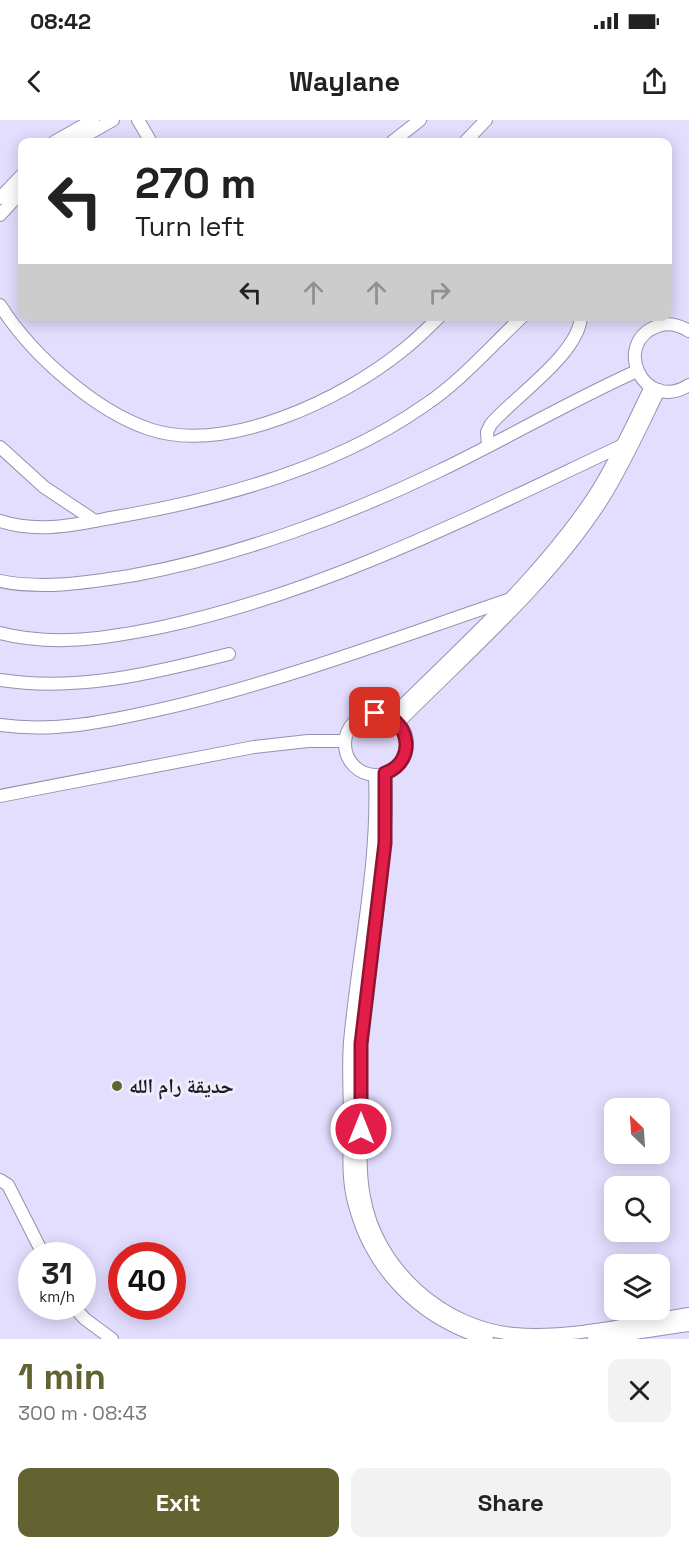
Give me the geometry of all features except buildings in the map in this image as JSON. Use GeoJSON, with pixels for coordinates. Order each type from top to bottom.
{"type":"FeatureCollection","features":[{"type":"Feature","properties":{"kind":"street"},"geometry":{"type":"LineString","coordinates":[[61,138],[93,120]]}},
{"type":"Feature","properties":{"kind":"street"},"geometry":{"type":"LineString","coordinates":[[81,138],[113,120]]}},
{"type":"Feature","properties":{"kind":"street"},"geometry":{"type":"LineString","coordinates":[[138,120],[149,138]]}},
{"type":"Feature","properties":{"kind":"street"},"geometry":{"type":"LineString","coordinates":[[397,138],[420,120]]}},
{"type":"Feature","properties":{"kind":"street"},"geometry":{"type":"LineString","coordinates":[[469,138],[486,120]]}},
{"type":"Feature","properties":{"kind":"street"},"geometry":{"type":"LineString","coordinates":[[0,198],[18,179]]}},
{"type":"Feature","properties":{"kind":"street"},"geometry":{"type":"LineString","coordinates":[[0,215],[18,195]]}},
{"type":"Feature","properties":{"kind":"street"},"geometry":{"type":"LineString","coordinates":[[0,305],[43,359],[98,404],[124,419],[151,429],[187,435],[216,434],[247,427],[330,397],[402,351],[435,321]]}},
{"type":"Feature","properties":{"kind":"street"},"geometry":{"type":"LineString","coordinates":[[689,315],[686,329],[661,325],[644,335],[635,353],[637,370],[655,388],[676,391],[689,385]]}},
{"type":"Feature","properties":{"kind":"street"},"geometry":{"type":"LineString","coordinates":[[0,521],[43,528],[147,512],[241,487],[354,446],[427,404],[517,321]]}},
{"type":"Feature","properties":{"kind":"street"},"geometry":{"type":"LineString","coordinates":[[488,446],[487,432],[491,424],[567,350],[580,321]]}},
{"type":"Feature","properties":{"kind":"street"},"geometry":{"type":"LineString","coordinates":[[0,581],[20,585],[106,580],[161,570],[293,531],[381,497],[488,446],[637,370]]}},
{"type":"Feature","properties":{"kind":"street"},"geometry":{"type":"LineString","coordinates":[[395,720],[567,534],[594,495],[655,388]]}},
{"type":"Feature","properties":{"kind":"street"},"geometry":{"type":"LineString","coordinates":[[395,720],[512,608],[574,540],[616,476],[655,388]]}},
{"type":"Feature","properties":{"kind":"street"},"geometry":{"type":"LineString","coordinates":[[0,633],[36,639],[105,638],[235,609],[312,583],[426,537],[621,446]]}},
{"type":"Feature","properties":{"kind":"street"},"geometry":{"type":"LineString","coordinates":[[0,447],[44,487],[95,521]]}},
{"type":"Feature","properties":{"kind":"street"},"geometry":{"type":"LineString","coordinates":[[0,726],[47,728],[107,721],[191,703],[287,677],[508,600]]}},
{"type":"Feature","properties":{"kind":"street"},"geometry":{"type":"LineString","coordinates":[[0,680],[68,684],[139,677],[229,654]]}},
{"type":"Feature","properties":{"kind":"street"},"geometry":{"type":"LineString","coordinates":[[375,713],[395,720],[406,736],[406,749],[399,765],[380,774],[359,770],[351,762],[345,741],[349,728],[363,716],[375,713]]}},
{"type":"Feature","properties":{"kind":"street"},"geometry":{"type":"LineString","coordinates":[[0,796],[254,747],[308,741],[345,741]]}},
{"type":"Feature","properties":{"kind":"street"},"geometry":{"type":"LineString","coordinates":[[380,774],[385,843],[360,1061],[364,1198],[382,1247],[403,1276],[441,1309],[469,1323],[497,1331],[546,1335],[689,1314]]}},
{"type":"Feature","properties":{"kind":"street"},"geometry":{"type":"LineString","coordinates":[[380,774],[375,842],[350,1043],[353,1200],[373,1252],[402,1289],[451,1326],[487,1339]]}},
{"type":"Feature","properties":{"kind":"street"},"geometry":{"type":"LineString","coordinates":[[0,1180],[8,1185],[37,1242]]}},
{"type":"Feature","properties":{"kind":"street"},"geometry":{"type":"LineString","coordinates":[[86,1320],[112,1339]]}},
{"type":"Feature","properties":{"kind":"street"},"geometry":{"type":"LineString","coordinates":[[594,1339],[689,1325]]}},
{"type":"Feature","properties":{"kind":"place","name":"حديقة رام الله"},"geometry":{"type":"Point","coordinates":[117,1086]}},
{"type":"Feature","properties":{"kind":"route"},"geometry":{"type":"LineString","coordinates":[[361,1129],[361,1044],[385,843],[387,810],[385,773],[399,765],[405,754],[407,743],[404,731],[397,721],[387,715],[375,713]]}}]}
